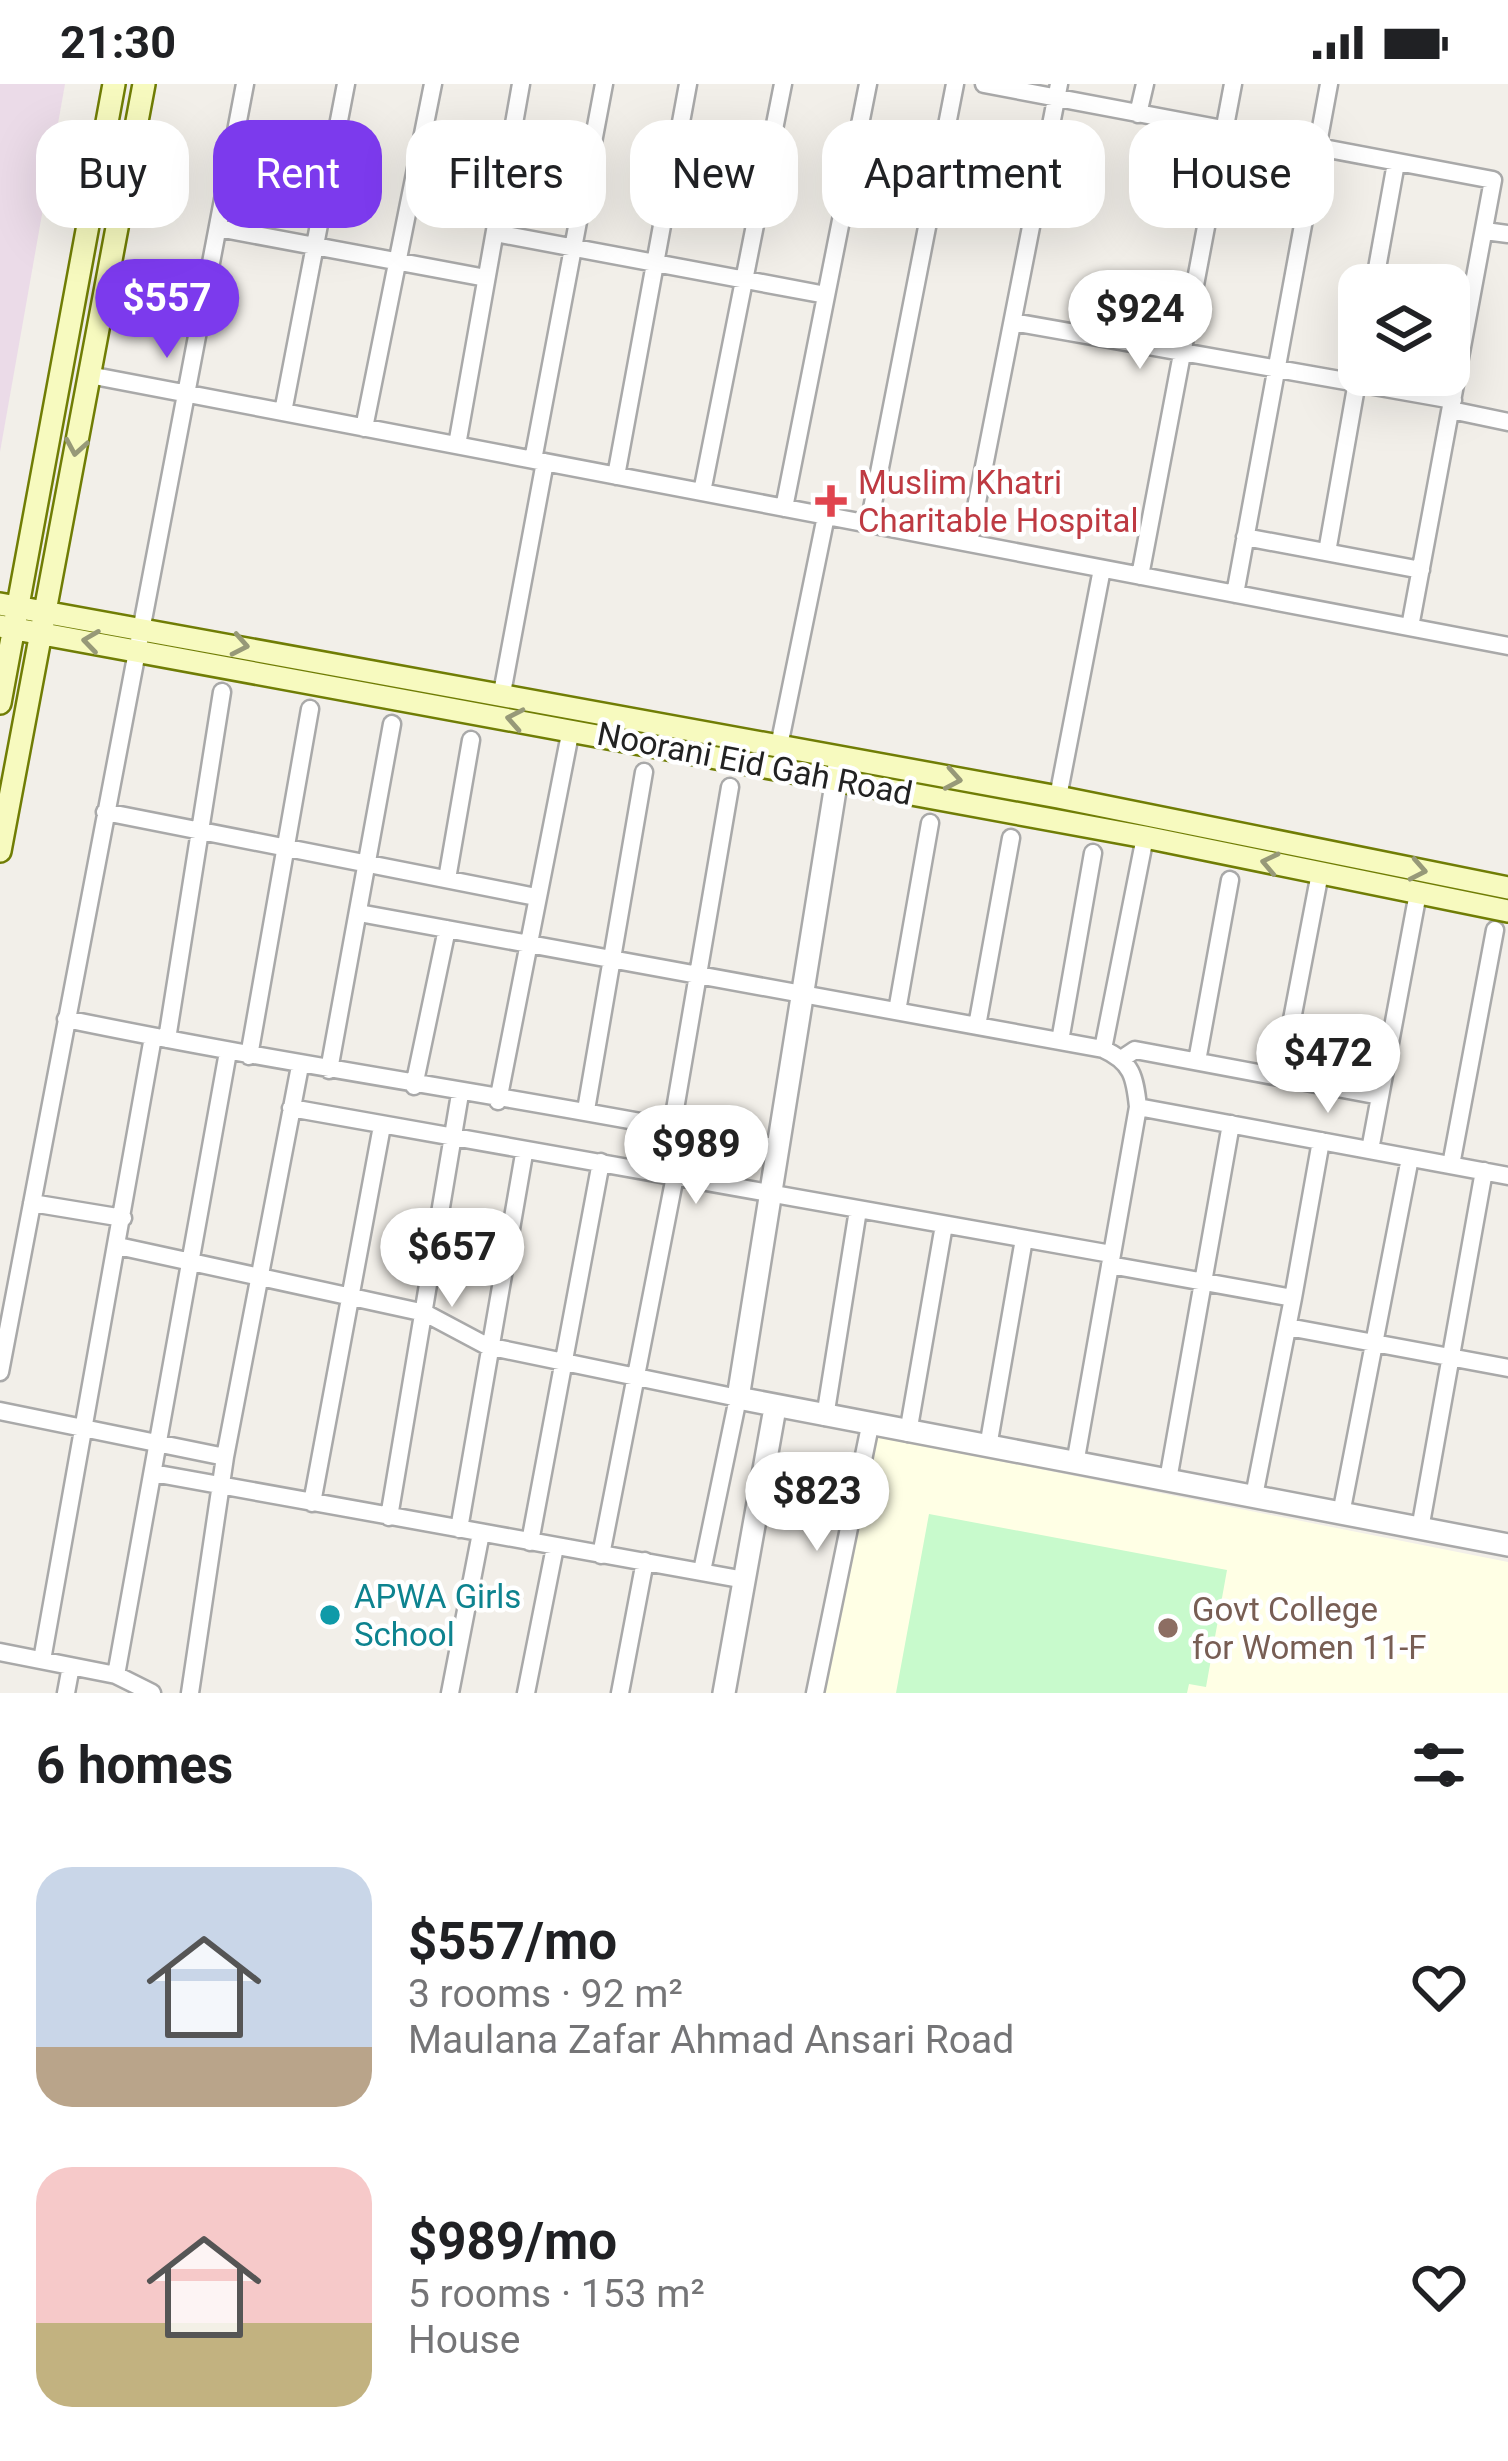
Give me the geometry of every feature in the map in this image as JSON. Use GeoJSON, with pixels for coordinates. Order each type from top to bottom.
{"type":"FeatureCollection","features":[{"type":"Feature","properties":{"kind":"main road"},"geometry":{"type":"LineString","coordinates":[[0,704],[8,616],[114,84]]}},
{"type":"Feature","properties":{"kind":"main road"},"geometry":{"type":"LineString","coordinates":[[0,851],[144,84]]}},
{"type":"Feature","properties":{"kind":"main road","name":"Noorani Eid Gah Road"},"geometry":{"type":"LineString","coordinates":[[8,616],[502,693],[779,746],[839,769],[1418,893],[1502,920]]}},
{"type":"Feature","properties":{"kind":"main road","name":"Noorani Eid Gah Road"},"geometry":{"type":"LineString","coordinates":[[141,637],[571,729],[1058,797],[1508,888]]}},
{"type":"Feature","properties":{"kind":"street"},"geometry":{"type":"LineString","coordinates":[[238,120],[245,84]]}},
{"type":"Feature","properties":{"kind":"street"},"geometry":{"type":"LineString","coordinates":[[284,412],[346,84]]}},
{"type":"Feature","properties":{"kind":"street"},"geometry":{"type":"LineString","coordinates":[[364,428],[433,84]]}},
{"type":"Feature","properties":{"kind":"street"},"geometry":{"type":"LineString","coordinates":[[457,446],[521,84]]}},
{"type":"Feature","properties":{"kind":"street"},"geometry":{"type":"LineString","coordinates":[[502,693],[604,84]]}},
{"type":"Feature","properties":{"kind":"street"},"geometry":{"type":"LineString","coordinates":[[616,476],[688,84]]}},
{"type":"Feature","properties":{"kind":"street"},"geometry":{"type":"LineString","coordinates":[[702,492],[783,84]]}},
{"type":"Feature","properties":{"kind":"street"},"geometry":{"type":"LineString","coordinates":[[784,508],[868,84]]}},
{"type":"Feature","properties":{"kind":"street"},"geometry":{"type":"LineString","coordinates":[[868,524],[955,84]]}},
{"type":"Feature","properties":{"kind":"street"},"geometry":{"type":"LineString","coordinates":[[984,84],[1058,91],[1170,120]]}},
{"type":"Feature","properties":{"kind":"street"},"geometry":{"type":"LineString","coordinates":[[1138,114],[1145,84]]}},
{"type":"Feature","properties":{"kind":"street"},"geometry":{"type":"LineString","coordinates":[[1225,120],[1233,84]]}},
{"type":"Feature","properties":{"kind":"street"},"geometry":{"type":"LineString","coordinates":[[1323,120],[1329,84]]}},
{"type":"Feature","properties":{"kind":"street"},"geometry":{"type":"LineString","coordinates":[[969,543],[1058,91]]}},
{"type":"Feature","properties":{"kind":"street"},"geometry":{"type":"LineString","coordinates":[[1334,152],[1493,180],[1410,628]]}},
{"type":"Feature","properties":{"kind":"street"},"geometry":{"type":"LineString","coordinates":[[1378,264],[1396,163]]}},
{"type":"Feature","properties":{"kind":"street"},"geometry":{"type":"LineString","coordinates":[[0,1372],[218,228]]}},
{"type":"Feature","properties":{"kind":"street"},"geometry":{"type":"LineString","coordinates":[[223,228],[487,278]]}},
{"type":"Feature","properties":{"kind":"street"},"geometry":{"type":"LineString","coordinates":[[1140,576],[1205,228]]}},
{"type":"Feature","properties":{"kind":"street"},"geometry":{"type":"LineString","coordinates":[[1235,594],[1303,228]]}},
{"type":"Feature","properties":{"kind":"street"},"geometry":{"type":"LineString","coordinates":[[1485,231],[1508,234]]}},
{"type":"Feature","properties":{"kind":"street"},"geometry":{"type":"LineString","coordinates":[[495,233],[826,295]]}},
{"type":"Feature","properties":{"kind":"street"},"geometry":{"type":"LineString","coordinates":[[1012,322],[1277,369],[1338,375]]}},
{"type":"Feature","properties":{"kind":"street"},"geometry":{"type":"LineString","coordinates":[[89,375],[1508,646]]}},
{"type":"Feature","properties":{"kind":"street"},"geometry":{"type":"LineString","coordinates":[[1327,552],[1355,396]]}},
{"type":"Feature","properties":{"kind":"street"},"geometry":{"type":"LineString","coordinates":[[1422,396],[1508,422]]}},
{"type":"Feature","properties":{"kind":"street"},"geometry":{"type":"LineString","coordinates":[[779,746],[826,516]]}},
{"type":"Feature","properties":{"kind":"street"},"geometry":{"type":"LineString","coordinates":[[1245,537],[1421,570]]}},
{"type":"Feature","properties":{"kind":"street"},"geometry":{"type":"LineString","coordinates":[[1058,797],[1102,569]]}},
{"type":"Feature","properties":{"kind":"street"},"geometry":{"type":"LineString","coordinates":[[42,1660],[200,831],[221,692]]}},
{"type":"Feature","properties":{"kind":"street"},"geometry":{"type":"LineString","coordinates":[[248,1056],[310,709]]}},
{"type":"Feature","properties":{"kind":"street"},"geometry":{"type":"LineString","coordinates":[[329,1070],[392,724]]}},
{"type":"Feature","properties":{"kind":"street"},"geometry":{"type":"LineString","coordinates":[[498,1101],[571,729]]}},
{"type":"Feature","properties":{"kind":"street"},"geometry":{"type":"LineString","coordinates":[[447,879],[471,740]]}},
{"type":"Feature","properties":{"kind":"street"},"geometry":{"type":"LineString","coordinates":[[702,1571],[738,1398],[839,769]]}},
{"type":"Feature","properties":{"kind":"street"},"geometry":{"type":"LineString","coordinates":[[586,1110],[644,772]]}},
{"type":"Feature","properties":{"kind":"street"},"geometry":{"type":"LineString","coordinates":[[672,1127],[730,787]]}},
{"type":"Feature","properties":{"kind":"street"},"geometry":{"type":"LineString","coordinates":[[105,812],[536,897]]}},
{"type":"Feature","properties":{"kind":"street"},"geometry":{"type":"LineString","coordinates":[[897,1011],[930,823]]}},
{"type":"Feature","properties":{"kind":"street"},"geometry":{"type":"LineString","coordinates":[[1103,1048],[1145,836]]}},
{"type":"Feature","properties":{"kind":"street"},"geometry":{"type":"LineString","coordinates":[[977,1026],[1012,838]]}},
{"type":"Feature","properties":{"kind":"street"},"geometry":{"type":"LineString","coordinates":[[1060,1041],[1093,853]]}},
{"type":"Feature","properties":{"kind":"street"},"geometry":{"type":"LineString","coordinates":[[1281,1077],[1320,873]]}},
{"type":"Feature","properties":{"kind":"street"},"geometry":{"type":"LineString","coordinates":[[1197,1061],[1230,880]]}},
{"type":"Feature","properties":{"kind":"street"},"geometry":{"type":"LineString","coordinates":[[1370,1150],[1418,893]]}},
{"type":"Feature","properties":{"kind":"street"},"geometry":{"type":"LineString","coordinates":[[358,914],[1103,1048],[1123,1058],[1136,1077],[1138,1107],[1075,1464]]}},
{"type":"Feature","properties":{"kind":"street"},"geometry":{"type":"LineString","coordinates":[[1451,1166],[1502,920]]}},
{"type":"Feature","properties":{"kind":"street"},"geometry":{"type":"LineString","coordinates":[[414,1086],[447,929]]}},
{"type":"Feature","properties":{"kind":"street"},"geometry":{"type":"LineString","coordinates":[[66,1019],[300,1066],[498,1101],[586,1110],[777,1148]]}},
{"type":"Feature","properties":{"kind":"street"},"geometry":{"type":"LineString","coordinates":[[1123,1058],[1135,1050],[1380,1096]]}},
{"type":"Feature","properties":{"kind":"street"},"geometry":{"type":"LineString","coordinates":[[116,1675],[228,1052]]}},
{"type":"Feature","properties":{"kind":"street"},"geometry":{"type":"LineString","coordinates":[[190,1693],[225,1457],[300,1066]]}},
{"type":"Feature","properties":{"kind":"street"},"geometry":{"type":"LineString","coordinates":[[389,1517],[460,1094]]}},
{"type":"Feature","properties":{"kind":"street"},"geometry":{"type":"LineString","coordinates":[[1138,1107],[1508,1176]]}},
{"type":"Feature","properties":{"kind":"street"},"geometry":{"type":"LineString","coordinates":[[291,1108],[524,1154],[602,1162],[1024,1239],[1293,1298]]}},
{"type":"Feature","properties":{"kind":"street"},"geometry":{"type":"LineString","coordinates":[[1168,1480],[1231,1124]]}},
{"type":"Feature","properties":{"kind":"street"},"geometry":{"type":"LineString","coordinates":[[313,1503],[382,1126]]}},
{"type":"Feature","properties":{"kind":"street"},"geometry":{"type":"LineString","coordinates":[[1254,1496],[1321,1141]]}},
{"type":"Feature","properties":{"kind":"street"},"geometry":{"type":"LineString","coordinates":[[459,1529],[487,1346],[524,1154]]}},
{"type":"Feature","properties":{"kind":"street"},"geometry":{"type":"LineString","coordinates":[[1341,1514],[1410,1158]]}},
{"type":"Feature","properties":{"kind":"street"},"geometry":{"type":"LineString","coordinates":[[530,1542],[602,1162]]}},
{"type":"Feature","properties":{"kind":"street"},"geometry":{"type":"LineString","coordinates":[[1420,1529],[1484,1172]]}},
{"type":"Feature","properties":{"kind":"street"},"geometry":{"type":"LineString","coordinates":[[601,1555],[675,1176]]}},
{"type":"Feature","properties":{"kind":"street"},"geometry":{"type":"LineString","coordinates":[[32,1203],[123,1218]]}},
{"type":"Feature","properties":{"kind":"street"},"geometry":{"type":"LineString","coordinates":[[825,1417],[858,1210]]}},
{"type":"Feature","properties":{"kind":"street"},"geometry":{"type":"LineString","coordinates":[[908,1433],[944,1225]]}},
{"type":"Feature","properties":{"kind":"street"},"geometry":{"type":"LineString","coordinates":[[988,1448],[1024,1239]]}},
{"type":"Feature","properties":{"kind":"street"},"geometry":{"type":"LineString","coordinates":[[118,1246],[425,1313],[487,1346],[563,1363],[775,1408],[1508,1545]]}},
{"type":"Feature","properties":{"kind":"street"},"geometry":{"type":"LineString","coordinates":[[1288,1327],[1508,1368]]}},
{"type":"Feature","properties":{"kind":"street"},"geometry":{"type":"LineString","coordinates":[[724,1693],[775,1408]]}},
{"type":"Feature","properties":{"kind":"street"},"geometry":{"type":"LineString","coordinates":[[0,1411],[225,1457]]}},
{"type":"Feature","properties":{"kind":"street"},"geometry":{"type":"LineString","coordinates":[[815,1693],[870,1426]]}},
{"type":"Feature","properties":{"kind":"street"},"geometry":{"type":"LineString","coordinates":[[153,1473],[745,1580]]}},
{"type":"Feature","properties":{"kind":"street"},"geometry":{"type":"LineString","coordinates":[[450,1693],[481,1533]]}},
{"type":"Feature","properties":{"kind":"street"},"geometry":{"type":"LineString","coordinates":[[526,1693],[555,1546]]}},
{"type":"Feature","properties":{"kind":"street"},"geometry":{"type":"LineString","coordinates":[[620,1693],[645,1561]]}},
{"type":"Feature","properties":{"kind":"street"},"geometry":{"type":"LineString","coordinates":[[0,1652],[116,1675],[150,1692]]}},
{"type":"Feature","properties":{"kind":"street"},"geometry":{"type":"LineString","coordinates":[[66,1693],[71,1666]]}},
{"type":"Feature","properties":{"kind":"shaded area"},"geometry":{"type":"Polygon","coordinates":[[[0,84],[65,84],[59,120],[36,120],[40,228],[0,452],[0,84]]]}},
{"type":"Feature","properties":{"kind":"shaded area","name":"Govt College for Women 11-F"},"geometry":{"type":"Polygon","coordinates":[[[868,1435],[1508,1562],[1508,1693],[815,1693],[868,1435]]]}},
{"type":"Feature","properties":{"kind":"green space"},"geometry":{"type":"Polygon","coordinates":[[[929,1514],[1227,1570],[1206,1687],[1189,1684],[1187,1693],[896,1693],[929,1514]]]}},
{"type":"Feature","properties":{"kind":"place","name":"Muslim Khatri Charitable Hospital"},"geometry":{"type":"Point","coordinates":[831,501]}},
{"type":"Feature","properties":{"kind":"place","name":"APWA Girls School"},"geometry":{"type":"Point","coordinates":[330,1615]}},
{"type":"Feature","properties":{"kind":"place","name":"Govt College for Women 11-F"},"geometry":{"type":"Point","coordinates":[1168,1628]}}]}
